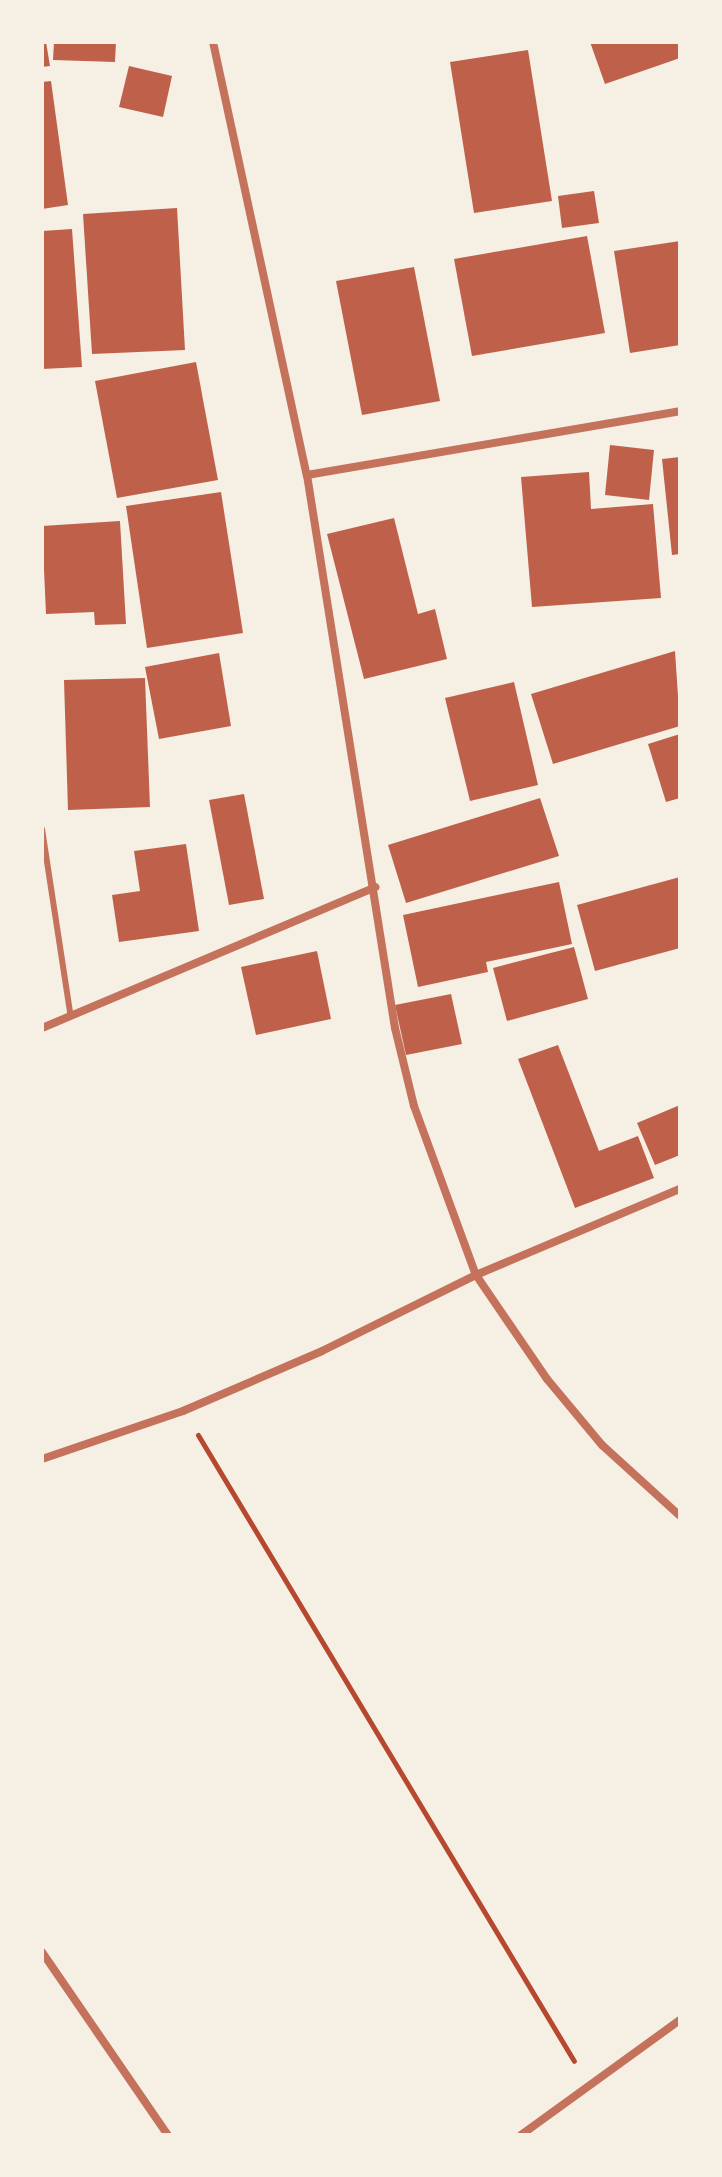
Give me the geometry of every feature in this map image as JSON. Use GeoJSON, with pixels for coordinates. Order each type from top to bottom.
{"type":"FeatureCollection","features":[{"type":"Feature","properties":{"kind":"street"},"geometry":{"type":"LineString","coordinates":[[213,42],[307,475],[375,887],[395,1028],[414,1106],[476,1275],[547,1379],[602,1445],[680,1516]]}},
{"type":"Feature","properties":{"kind":"street"},"geometry":{"type":"LineString","coordinates":[[307,475],[680,411]]}},
{"type":"Feature","properties":{"kind":"street"},"geometry":{"type":"LineString","coordinates":[[42,1028],[70,1013],[198,965],[375,887]]}},
{"type":"Feature","properties":{"kind":"street"},"geometry":{"type":"LineString","coordinates":[[42,1459],[183,1411],[322,1351],[476,1275],[680,1189]]}},
{"type":"Feature","properties":{"kind":"street"},"geometry":{"type":"LineString","coordinates":[[42,1952],[168,2135]]}},
{"type":"Feature","properties":{"kind":"street"},"geometry":{"type":"LineString","coordinates":[[521,2135],[680,2020]]}},
{"type":"Feature","properties":{"kind":"lane"},"geometry":{"type":"LineString","coordinates":[[42,829],[70,1013]]}},
{"type":"Feature","properties":{"kind":"path"},"geometry":{"type":"LineString","coordinates":[[183,1411],[589,2086]]}},
{"type":"Feature","properties":{"kind":"building"},"geometry":{"type":"Polygon","coordinates":[[[42,42],[46,42],[50,66],[42,67],[42,42]]]}},
{"type":"Feature","properties":{"kind":"building"},"geometry":{"type":"Polygon","coordinates":[[[54,42],[116,42],[115,62],[53,60],[54,42]]]}},
{"type":"Feature","properties":{"kind":"building"},"geometry":{"type":"Polygon","coordinates":[[[590,42],[680,42],[680,58],[605,84],[590,42]]]}},
{"type":"Feature","properties":{"kind":"building"},"geometry":{"type":"Polygon","coordinates":[[[528,50],[552,201],[474,213],[450,62],[528,50]]]}},
{"type":"Feature","properties":{"kind":"building"},"geometry":{"type":"Polygon","coordinates":[[[129,66],[172,76],[163,117],[119,107],[129,66]]]}},
{"type":"Feature","properties":{"kind":"building"},"geometry":{"type":"Polygon","coordinates":[[[51,81],[68,205],[42,209],[42,82],[51,81]]]}},
{"type":"Feature","properties":{"kind":"building"},"geometry":{"type":"Polygon","coordinates":[[[594,191],[599,223],[562,228],[558,196],[594,191]]]}},
{"type":"Feature","properties":{"kind":"building"},"geometry":{"type":"Polygon","coordinates":[[[177,208],[185,350],[92,354],[83,214],[177,208]]]}},
{"type":"Feature","properties":{"kind":"building"},"geometry":{"type":"Polygon","coordinates":[[[72,229],[82,367],[42,369],[42,231],[72,229]]]}},
{"type":"Feature","properties":{"kind":"building"},"geometry":{"type":"Polygon","coordinates":[[[587,236],[605,333],[472,356],[454,259],[587,236]]]}},
{"type":"Feature","properties":{"kind":"building"},"geometry":{"type":"Polygon","coordinates":[[[680,241],[680,345],[630,353],[614,251],[680,241]]]}},
{"type":"Feature","properties":{"kind":"building"},"geometry":{"type":"Polygon","coordinates":[[[414,267],[440,401],[362,415],[336,281],[414,267]]]}},
{"type":"Feature","properties":{"kind":"building"},"geometry":{"type":"Polygon","coordinates":[[[196,362],[218,480],[117,498],[95,381],[196,362]]]}},
{"type":"Feature","properties":{"kind":"building"},"geometry":{"type":"Polygon","coordinates":[[[610,445],[654,450],[649,500],[605,495],[610,445]]]}},
{"type":"Feature","properties":{"kind":"building"},"geometry":{"type":"Polygon","coordinates":[[[680,457],[680,554],[672,555],[662,459],[680,457]]]}},
{"type":"Feature","properties":{"kind":"building"},"geometry":{"type":"Polygon","coordinates":[[[589,472],[591,509],[653,504],[661,598],[532,607],[521,477],[589,472]]]}},
{"type":"Feature","properties":{"kind":"building"},"geometry":{"type":"Polygon","coordinates":[[[221,492],[243,633],[147,648],[126,506],[221,492]]]}},
{"type":"Feature","properties":{"kind":"building"},"geometry":{"type":"Polygon","coordinates":[[[394,518],[418,614],[435,609],[447,659],[364,679],[327,534],[394,518]]]}},
{"type":"Feature","properties":{"kind":"building"},"geometry":{"type":"Polygon","coordinates":[[[120,521],[126,624],[95,625],[94,612],[46,614],[42,526],[120,521]]]}},
{"type":"Feature","properties":{"kind":"building"},"geometry":{"type":"Polygon","coordinates":[[[675,651],[680,726],[553,764],[531,694],[675,651]]]}},
{"type":"Feature","properties":{"kind":"building"},"geometry":{"type":"Polygon","coordinates":[[[219,653],[231,726],[159,739],[145,667],[219,653]]]}},
{"type":"Feature","properties":{"kind":"building"},"geometry":{"type":"Polygon","coordinates":[[[145,678],[150,807],[68,810],[64,680],[145,678]]]}},
{"type":"Feature","properties":{"kind":"building"},"geometry":{"type":"Polygon","coordinates":[[[514,682],[538,785],[470,801],[445,698],[514,682]]]}},
{"type":"Feature","properties":{"kind":"building"},"geometry":{"type":"Polygon","coordinates":[[[680,734],[680,798],[666,802],[648,744],[680,734]]]}},
{"type":"Feature","properties":{"kind":"building"},"geometry":{"type":"Polygon","coordinates":[[[244,794],[264,899],[229,905],[209,800],[244,794]]]}},
{"type":"Feature","properties":{"kind":"building"},"geometry":{"type":"Polygon","coordinates":[[[540,798],[559,856],[406,903],[388,845],[540,798]]]}},
{"type":"Feature","properties":{"kind":"building"},"geometry":{"type":"Polygon","coordinates":[[[186,844],[199,931],[119,942],[112,895],[140,891],[134,851],[186,844]]]}},
{"type":"Feature","properties":{"kind":"building"},"geometry":{"type":"Polygon","coordinates":[[[680,877],[680,948],[595,971],[577,905],[680,877]]]}},
{"type":"Feature","properties":{"kind":"building"},"geometry":{"type":"Polygon","coordinates":[[[559,882],[572,944],[486,962],[488,972],[418,987],[403,915],[559,882]]]}},
{"type":"Feature","properties":{"kind":"building"},"geometry":{"type":"Polygon","coordinates":[[[574,947],[588,999],[507,1021],[493,968],[574,947]]]}},
{"type":"Feature","properties":{"kind":"building"},"geometry":{"type":"Polygon","coordinates":[[[317,951],[331,1019],[256,1035],[241,967],[317,951]]]}},
{"type":"Feature","properties":{"kind":"building"},"geometry":{"type":"Polygon","coordinates":[[[451,994],[462,1044],[406,1055],[395,1005],[451,994]]]}},
{"type":"Feature","properties":{"kind":"building"},"geometry":{"type":"Polygon","coordinates":[[[558,1045],[599,1151],[638,1136],[654,1178],[575,1208],[518,1059],[558,1045]]]}},
{"type":"Feature","properties":{"kind":"building"},"geometry":{"type":"Polygon","coordinates":[[[680,1105],[680,1155],[655,1165],[637,1123],[680,1105]]]}}]}
